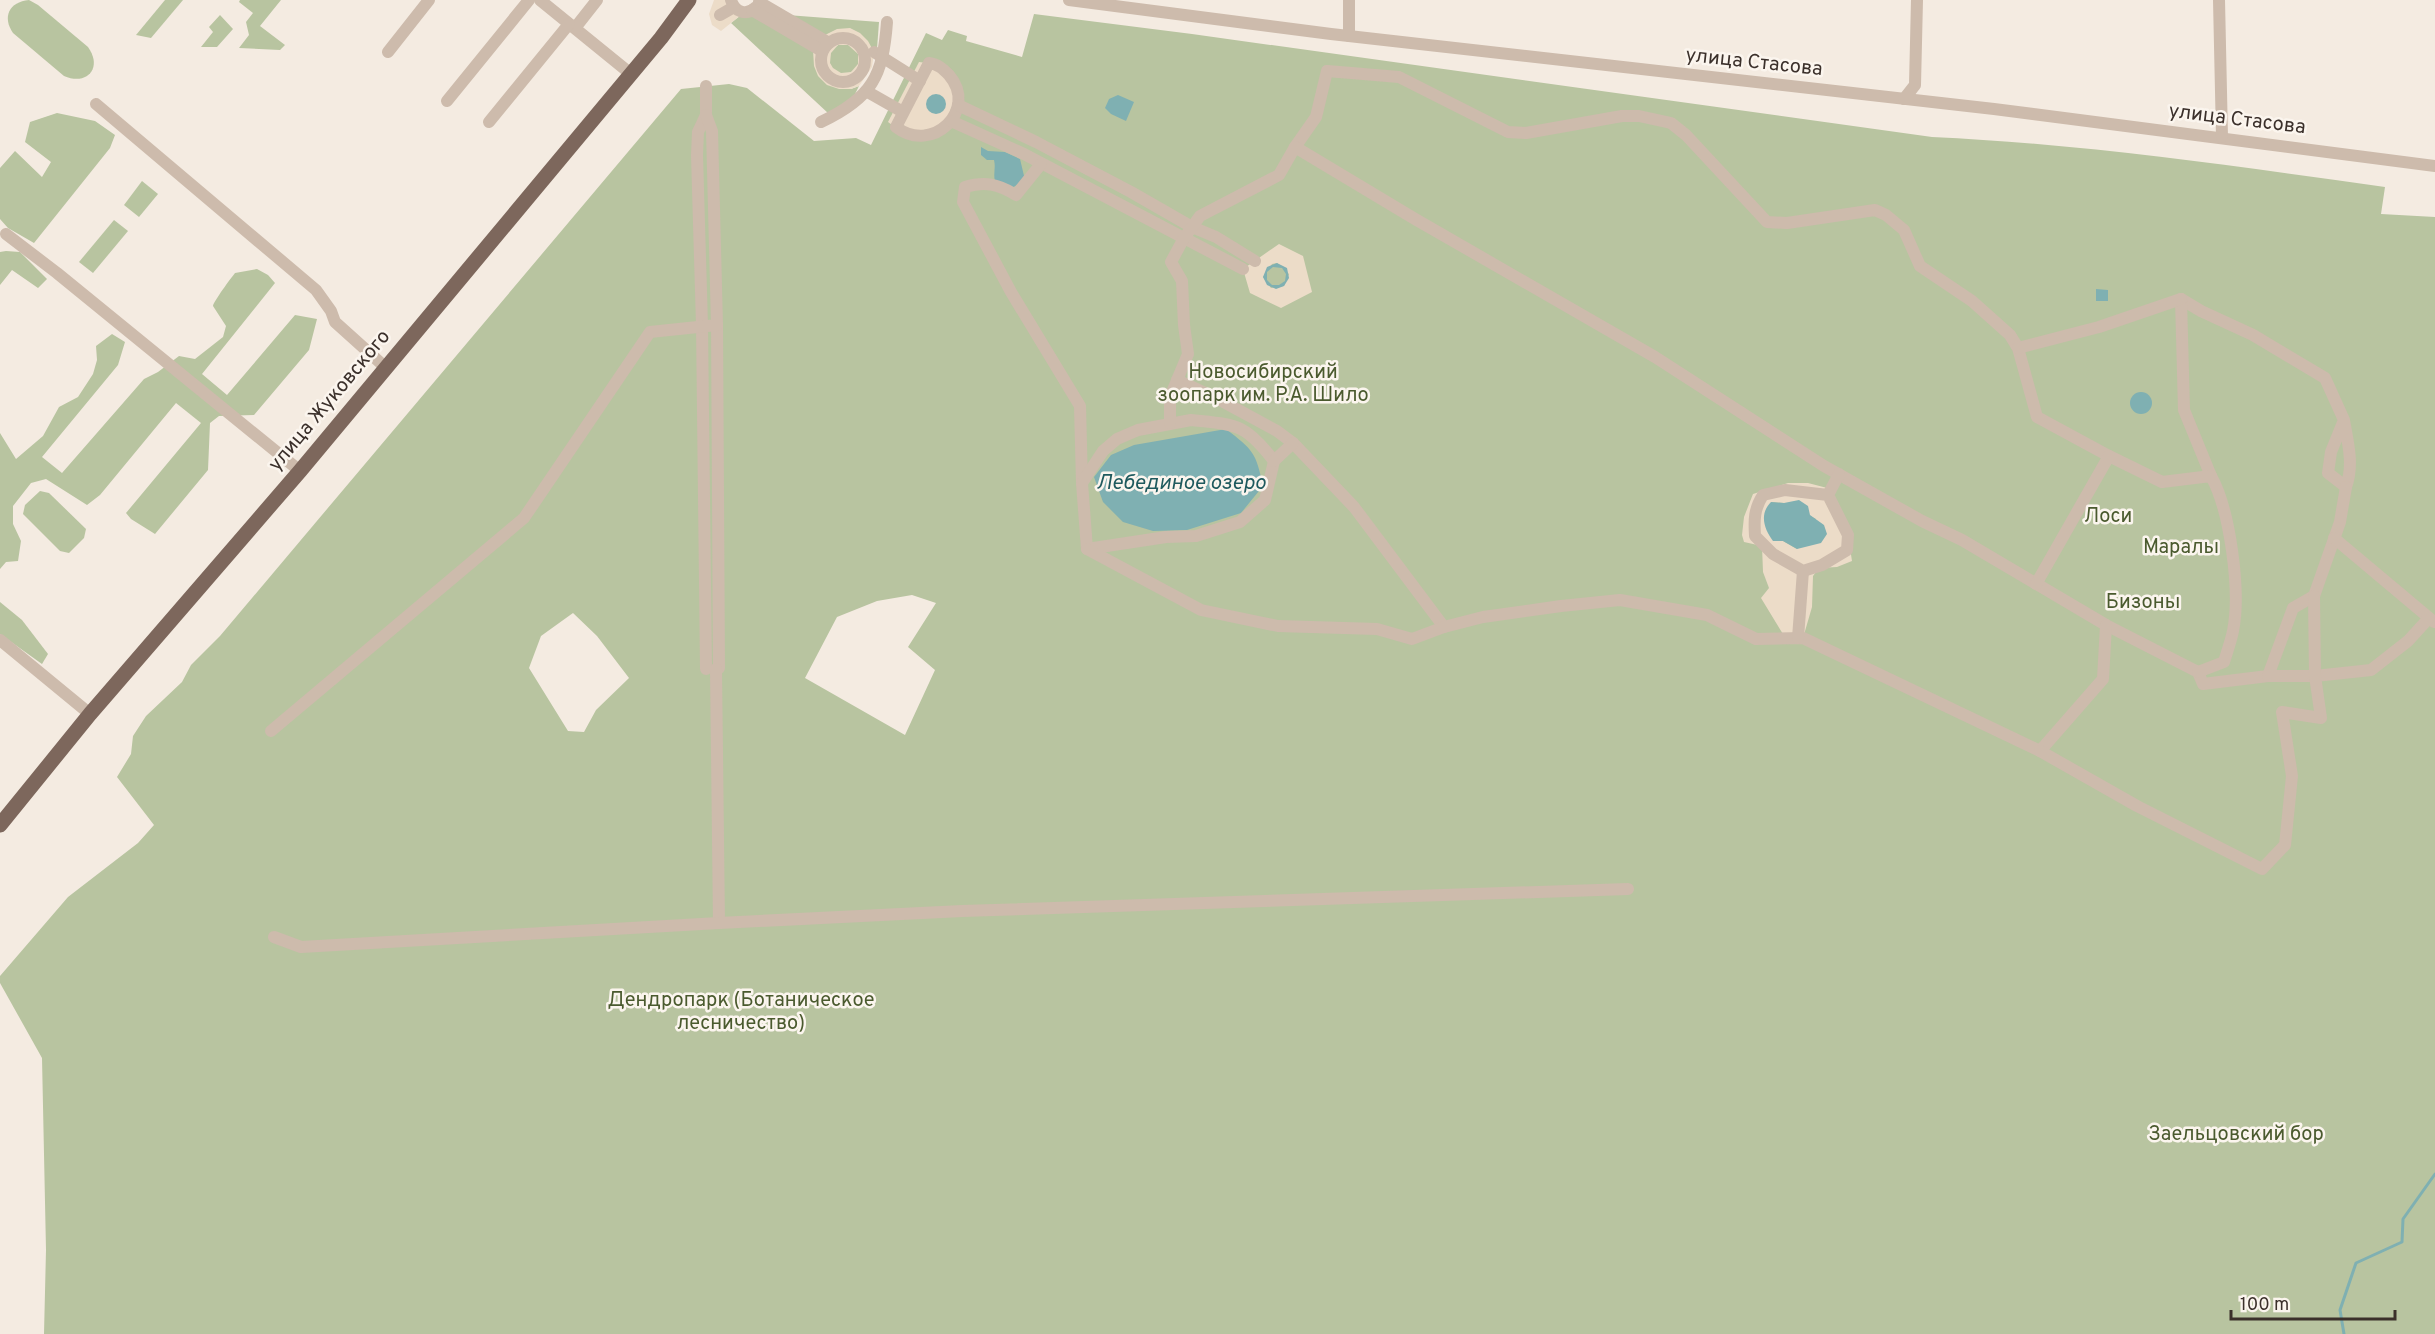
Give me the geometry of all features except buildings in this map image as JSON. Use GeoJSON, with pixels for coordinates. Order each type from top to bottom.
{"type":"FeatureCollection","features":[{"type":"Feature","properties":{"kind":"main road","name":"улица Жуковского"},"geometry":{"type":"LineString","coordinates":[[0,825],[90,714],[300,471],[631,74],[688,0]]}},
{"type":"Feature","properties":{"kind":"street"},"geometry":{"type":"LineString","coordinates":[[388,52],[429,0]]}},
{"type":"Feature","properties":{"kind":"street"},"geometry":{"type":"LineString","coordinates":[[447,100],[529,0]]}},
{"type":"Feature","properties":{"kind":"street"},"geometry":{"type":"LineString","coordinates":[[540,0],[631,74]]}},
{"type":"Feature","properties":{"kind":"street"},"geometry":{"type":"LineString","coordinates":[[489,122],[597,0]]}},
{"type":"Feature","properties":{"kind":"street","name":"улица Стасова"},"geometry":{"type":"LineString","coordinates":[[1069,0],[1350,36],[2222,137],[2435,166]]}},
{"type":"Feature","properties":{"kind":"street"},"geometry":{"type":"LineString","coordinates":[[1349,0],[1350,36]]}},
{"type":"Feature","properties":{"kind":"street"},"geometry":{"type":"LineString","coordinates":[[1904,99],[1915,85],[1917,0]]}},
{"type":"Feature","properties":{"kind":"street"},"geometry":{"type":"LineString","coordinates":[[2219,0],[2222,137]]}},
{"type":"Feature","properties":{"kind":"street"},"geometry":{"type":"LineString","coordinates":[[720,15],[732,3],[741,12],[757,4],[825,47]]}},
{"type":"Feature","properties":{"kind":"street"},"geometry":{"type":"LineString","coordinates":[[821,122],[847,110],[866,91],[875,77],[887,22]]}},
{"type":"Feature","properties":{"kind":"street"},"geometry":{"type":"LineString","coordinates":[[838,37],[846,37],[859,43],[866,56],[863,70],[852,80],[837,81],[830,78],[822,66],[825,47],[838,37]]}},
{"type":"Feature","properties":{"kind":"street"},"geometry":{"type":"LineString","coordinates":[[878,55],[916,78]]}},
{"type":"Feature","properties":{"kind":"street"},"geometry":{"type":"LineString","coordinates":[[929,63],[942,68],[951,77],[958,91],[958,105],[951,121],[943,129],[928,136],[915,136],[896,127],[899,111],[916,78],[929,63]]}},
{"type":"Feature","properties":{"kind":"street"},"geometry":{"type":"LineString","coordinates":[[863,70],[875,77]]}},
{"type":"Feature","properties":{"kind":"street"},"geometry":{"type":"LineString","coordinates":[[1170,423],[1170,397],[1188,354],[1182,281],[1171,262],[1184,238],[1200,216],[1279,175],[1316,117],[1327,71],[1399,77],[1508,132],[1526,133],[1622,116],[1639,116],[1671,123],[1686,135],[1767,222],[1787,223],[1875,210],[1886,215],[1904,230],[1920,266],[1972,301],[2006,331],[2018,348],[2037,417],[2162,482],[2211,476]]}},
{"type":"Feature","properties":{"kind":"street"},"geometry":{"type":"LineString","coordinates":[[706,86],[706,115],[712,131],[717,325],[714,669]]}},
{"type":"Feature","properties":{"kind":"street"},"geometry":{"type":"LineString","coordinates":[[866,91],[899,111]]}},
{"type":"Feature","properties":{"kind":"street"},"geometry":{"type":"LineString","coordinates":[[96,104],[316,290],[331,310],[335,322],[385,368]]}},
{"type":"Feature","properties":{"kind":"street"},"geometry":{"type":"LineString","coordinates":[[958,105],[1057,153],[1192,227],[1216,237],[1255,261]]}},
{"type":"Feature","properties":{"kind":"street"},"geometry":{"type":"LineString","coordinates":[[706,115],[698,132],[697,155],[714,669],[719,923]]}},
{"type":"Feature","properties":{"kind":"street"},"geometry":{"type":"LineString","coordinates":[[951,121],[1024,154],[1243,269]]}},
{"type":"Feature","properties":{"kind":"street"},"geometry":{"type":"LineString","coordinates":[[1295,147],[1655,357],[1766,430],[1839,474],[1922,521],[1971,545],[2106,625],[2198,672],[2203,684],[2268,676],[2315,676],[2371,670],[2432,620],[2334,538]]}},
{"type":"Feature","properties":{"kind":"street"},"geometry":{"type":"LineString","coordinates":[[1041,164],[1016,195],[1001,186],[981,182],[964,187],[963,202],[1011,292],[1080,406],[1087,549]]}},
{"type":"Feature","properties":{"kind":"street"},"geometry":{"type":"LineString","coordinates":[[6,234],[300,471]]}},
{"type":"Feature","properties":{"kind":"street"},"geometry":{"type":"LineString","coordinates":[[1087,549],[1201,610],[1278,626],[1377,629],[1412,639],[1444,627],[1483,617],[1620,600],[1707,615],[1756,639],[1803,638],[2040,751],[2137,806],[2262,869],[2285,845],[2292,776],[2282,712],[2321,718],[2315,676],[2314,596],[2334,538],[2350,478],[2351,460],[2344,420],[2325,378],[2253,336],[2181,299],[2099,327],[2018,348]]}},
{"type":"Feature","properties":{"kind":"street"},"geometry":{"type":"LineString","coordinates":[[2181,299],[2184,410],[2217,487],[2231,545],[2235,587],[2234,630],[2224,662],[2198,672]]}},
{"type":"Feature","properties":{"kind":"street"},"geometry":{"type":"LineString","coordinates":[[271,731],[524,518],[650,332],[717,325]]}},
{"type":"Feature","properties":{"kind":"street"},"geometry":{"type":"LineString","coordinates":[[1177,380],[1268,425],[1293,443],[1354,507],[1444,627]]}},
{"type":"Feature","properties":{"kind":"street"},"geometry":{"type":"LineString","coordinates":[[1082,483],[1103,451],[1117,439],[1138,430],[1191,420],[1238,426],[1258,440],[1274,461]]}},
{"type":"Feature","properties":{"kind":"street"},"geometry":{"type":"LineString","coordinates":[[2344,420],[2331,452],[2328,473],[2346,487]]}},
{"type":"Feature","properties":{"kind":"street"},"geometry":{"type":"LineString","coordinates":[[1087,549],[1166,537],[1196,536],[1240,522],[1264,500],[1274,461],[1293,443]]}},
{"type":"Feature","properties":{"kind":"street"},"geometry":{"type":"LineString","coordinates":[[2036,584],[2109,456]]}},
{"type":"Feature","properties":{"kind":"street"},"geometry":{"type":"LineString","coordinates":[[1828,495],[1839,474]]}},
{"type":"Feature","properties":{"kind":"street"},"geometry":{"type":"LineString","coordinates":[[1785,490],[1828,495],[1848,535],[1847,550],[1822,565],[1803,571],[1773,554],[1755,536],[1756,506],[1763,495],[1785,490]]}},
{"type":"Feature","properties":{"kind":"street"},"geometry":{"type":"LineString","coordinates":[[1798,638],[1803,571]]}},
{"type":"Feature","properties":{"kind":"street"},"geometry":{"type":"LineString","coordinates":[[2268,676],[2294,608],[2314,596]]}},
{"type":"Feature","properties":{"kind":"street"},"geometry":{"type":"LineString","coordinates":[[2040,751],[2103,679],[2106,625]]}},
{"type":"Feature","properties":{"kind":"street"},"geometry":{"type":"LineString","coordinates":[[0,640],[90,714]]}},
{"type":"Feature","properties":{"kind":"street"},"geometry":{"type":"LineString","coordinates":[[274,937],[301,947],[962,911],[1628,889]]}},
{"type":"Feature","properties":{"kind":"green space"},"geometry":{"type":"Polygon","coordinates":[[[29,0],[88,47],[94,62],[93,68],[86,77],[80,79],[64,76],[13,33],[8,21],[9,11],[22,1],[29,0]]]}},
{"type":"Feature","properties":{"kind":"green space"},"geometry":{"type":"Polygon","coordinates":[[[165,0],[183,0],[151,38],[136,35],[165,0]]]}},
{"type":"Feature","properties":{"kind":"green space"},"geometry":{"type":"Polygon","coordinates":[[[240,0],[281,0],[260,26],[285,45],[280,50],[239,48],[249,35],[246,22],[253,13],[239,2],[240,0]]]}},
{"type":"Feature","properties":{"kind":"green space"},"geometry":{"type":"Polygon","coordinates":[[[1034,14],[1932,137],[2102,150],[2385,187],[2381,214],[2435,217],[2435,1334],[44,1334],[46,1250],[42,1058],[0,983],[0,976],[68,897],[138,843],[154,825],[117,777],[131,754],[133,736],[146,716],[182,682],[191,665],[220,636],[681,89],[729,84],[747,88],[814,141],[856,138],[871,145],[926,33],[942,40],[948,30],[967,36],[966,41],[1022,57],[1034,14]],[[912,595],[877,601],[837,617],[805,678],[905,735],[935,670],[908,647],[936,603],[912,595]],[[573,613],[541,636],[529,668],[568,731],[584,732],[596,710],[629,678],[597,636],[573,613]]]}},
{"type":"Feature","properties":{"kind":"green space"},"geometry":{"type":"Polygon","coordinates":[[[220,15],[233,29],[217,47],[201,47],[213,32],[209,27],[220,15]]]}},
{"type":"Feature","properties":{"kind":"green space"},"geometry":{"type":"Polygon","coordinates":[[[741,15],[755,16],[813,51],[851,89],[859,86],[853,98],[829,114],[731,23],[741,15]]]}},
{"type":"Feature","properties":{"kind":"green space"},"geometry":{"type":"Polygon","coordinates":[[[787,15],[879,22],[877,49],[823,36],[787,15]]]}},
{"type":"Feature","properties":{"kind":"green space"},"geometry":{"type":"Polygon","coordinates":[[[844,44],[854,49],[859,59],[854,69],[844,74],[834,69],[829,59],[834,49],[844,44]]]}},
{"type":"Feature","properties":{"kind":"green space"},"geometry":{"type":"Polygon","coordinates":[[[57,113],[95,121],[115,135],[110,148],[34,243],[8,228],[0,219],[0,168],[15,151],[42,177],[51,162],[25,142],[30,122],[57,113]]]}},
{"type":"Feature","properties":{"kind":"green space"},"geometry":{"type":"Polygon","coordinates":[[[142,181],[158,194],[139,217],[124,205],[142,181]]]}},
{"type":"Feature","properties":{"kind":"green space"},"geometry":{"type":"Polygon","coordinates":[[[114,220],[128,231],[93,273],[79,262],[114,220]]]}},
{"type":"Feature","properties":{"kind":"green space"},"geometry":{"type":"Polygon","coordinates":[[[0,252],[20,252],[47,279],[38,288],[12,270],[0,285],[0,252]]]}},
{"type":"Feature","properties":{"kind":"green space"},"geometry":{"type":"Polygon","coordinates":[[[257,269],[268,275],[275,283],[202,374],[227,395],[295,315],[317,319],[309,350],[254,415],[219,416],[210,423],[208,470],[155,534],[131,519],[126,513],[201,423],[176,403],[100,495],[87,505],[46,479],[31,483],[13,506],[13,524],[21,541],[18,561],[6,562],[0,569],[0,433],[16,459],[43,436],[59,407],[78,397],[93,374],[97,360],[96,346],[112,334],[125,342],[118,365],[42,457],[62,473],[144,379],[158,372],[179,356],[195,359],[223,337],[226,326],[213,306],[214,303],[235,273],[257,269]]]}},
{"type":"Feature","properties":{"kind":"green space"},"geometry":{"type":"Polygon","coordinates":[[[40,491],[49,493],[86,529],[84,538],[69,553],[60,551],[23,514],[25,505],[40,491]]]}},
{"type":"Feature","properties":{"kind":"green space"},"geometry":{"type":"Polygon","coordinates":[[[0,602],[22,620],[48,654],[42,664],[0,634],[0,602]]]}},
{"type":"Feature","properties":{"kind":"shaded area"},"geometry":{"type":"Polygon","coordinates":[[[714,0],[736,0],[738,6],[823,36],[837,29],[850,28],[860,33],[868,41],[874,52],[872,67],[859,86],[839,89],[827,85],[818,76],[814,66],[813,50],[755,16],[741,15],[721,31],[712,25],[709,14],[714,0]],[[838,45],[831,53],[830,63],[841,73],[851,72],[858,64],[858,54],[848,45],[838,45]]]}},
{"type":"Feature","properties":{"kind":"shaded area"},"geometry":{"type":"Polygon","coordinates":[[[919,62],[935,64],[958,91],[943,129],[900,131],[888,122],[919,62]]]}},
{"type":"Feature","properties":{"kind":"shaded area"},"geometry":{"type":"Polygon","coordinates":[[[1279,244],[1303,256],[1312,292],[1281,308],[1250,293],[1243,269],[1279,244]],[[1277,263],[1272,264],[1263,277],[1271,288],[1284,286],[1289,274],[1277,263]]]}},
{"type":"Feature","properties":{"kind":"shaded area"},"geometry":{"type":"Polygon","coordinates":[[[1788,483],[1808,483],[1831,489],[1848,535],[1852,561],[1837,567],[1819,568],[1813,576],[1812,607],[1803,638],[1786,639],[1761,598],[1769,588],[1763,572],[1762,546],[1744,542],[1742,535],[1744,517],[1753,494],[1788,483]],[[1771,502],[1773,540],[1783,541],[1797,549],[1816,519],[1784,503],[1771,502]]]}},
{"type":"Feature","properties":{"kind":"water"},"geometry":{"type":"Polygon","coordinates":[[[936,94],[943,97],[946,104],[943,111],[936,114],[929,111],[926,104],[929,97],[936,94]]]}},
{"type":"Feature","properties":{"kind":"water"},"geometry":{"type":"Polygon","coordinates":[[[1118,95],[1134,102],[1126,121],[1111,114],[1105,108],[1109,99],[1118,95]]]}},
{"type":"Feature","properties":{"kind":"water"},"geometry":{"type":"Polygon","coordinates":[[[981,147],[988,151],[1005,152],[1020,159],[1025,180],[1012,188],[995,181],[994,160],[987,160],[981,155],[981,147]]]}},
{"type":"Feature","properties":{"kind":"water"},"geometry":{"type":"Polygon","coordinates":[[[1277,263],[1287,268],[1289,278],[1284,286],[1276,289],[1267,285],[1263,277],[1267,267],[1277,263]],[[1273,267],[1267,272],[1267,280],[1272,285],[1279,285],[1285,281],[1286,274],[1282,268],[1273,267]]]}},
{"type":"Feature","properties":{"kind":"water"},"geometry":{"type":"Polygon","coordinates":[[[2096,289],[2108,290],[2108,301],[2096,301],[2096,289]]]}},
{"type":"Feature","properties":{"kind":"water"},"geometry":{"type":"Polygon","coordinates":[[[2141,392],[2149,395],[2152,403],[2149,411],[2141,414],[2133,411],[2130,403],[2133,395],[2141,392]]]}},
{"type":"Feature","properties":{"kind":"water","name":"Лебединое озеро"},"geometry":{"type":"Polygon","coordinates":[[[1226,429],[1252,453],[1263,486],[1241,513],[1187,530],[1153,531],[1123,522],[1103,502],[1094,477],[1111,455],[1134,445],[1226,429]]]}},
{"type":"Feature","properties":{"kind":"water"},"geometry":{"type":"Polygon","coordinates":[[[1799,500],[1808,506],[1810,515],[1824,525],[1827,534],[1821,543],[1797,549],[1783,541],[1773,541],[1765,527],[1764,516],[1771,502],[1784,503],[1799,500]]]}},
{"type":"Feature","properties":{"kind":"waterway"},"geometry":{"type":"LineString","coordinates":[[2344,1334],[2340,1310],[2356,1263],[2402,1242],[2403,1219],[2435,1174]]}},
{"type":"Feature","properties":{"kind":"park label","name":"Новосибирский зоопарк им. Р.А. Шило"},"geometry":{"type":"Point","coordinates":[1263,384]}},
{"type":"Feature","properties":{"kind":"park label","name":"Лоси"},"geometry":{"type":"Point","coordinates":[2108,517]}},
{"type":"Feature","properties":{"kind":"park label","name":"Маралы"},"geometry":{"type":"Point","coordinates":[2181,548]}},
{"type":"Feature","properties":{"kind":"park label","name":"Бизоны"},"geometry":{"type":"Point","coordinates":[2143,603]}},
{"type":"Feature","properties":{"kind":"park label","name":"Дендропарк (Ботаническое лесничество)"},"geometry":{"type":"Point","coordinates":[741,1012]}},
{"type":"Feature","properties":{"kind":"park label","name":"Заельцовский бор"},"geometry":{"type":"Point","coordinates":[2236,1135]}}]}
